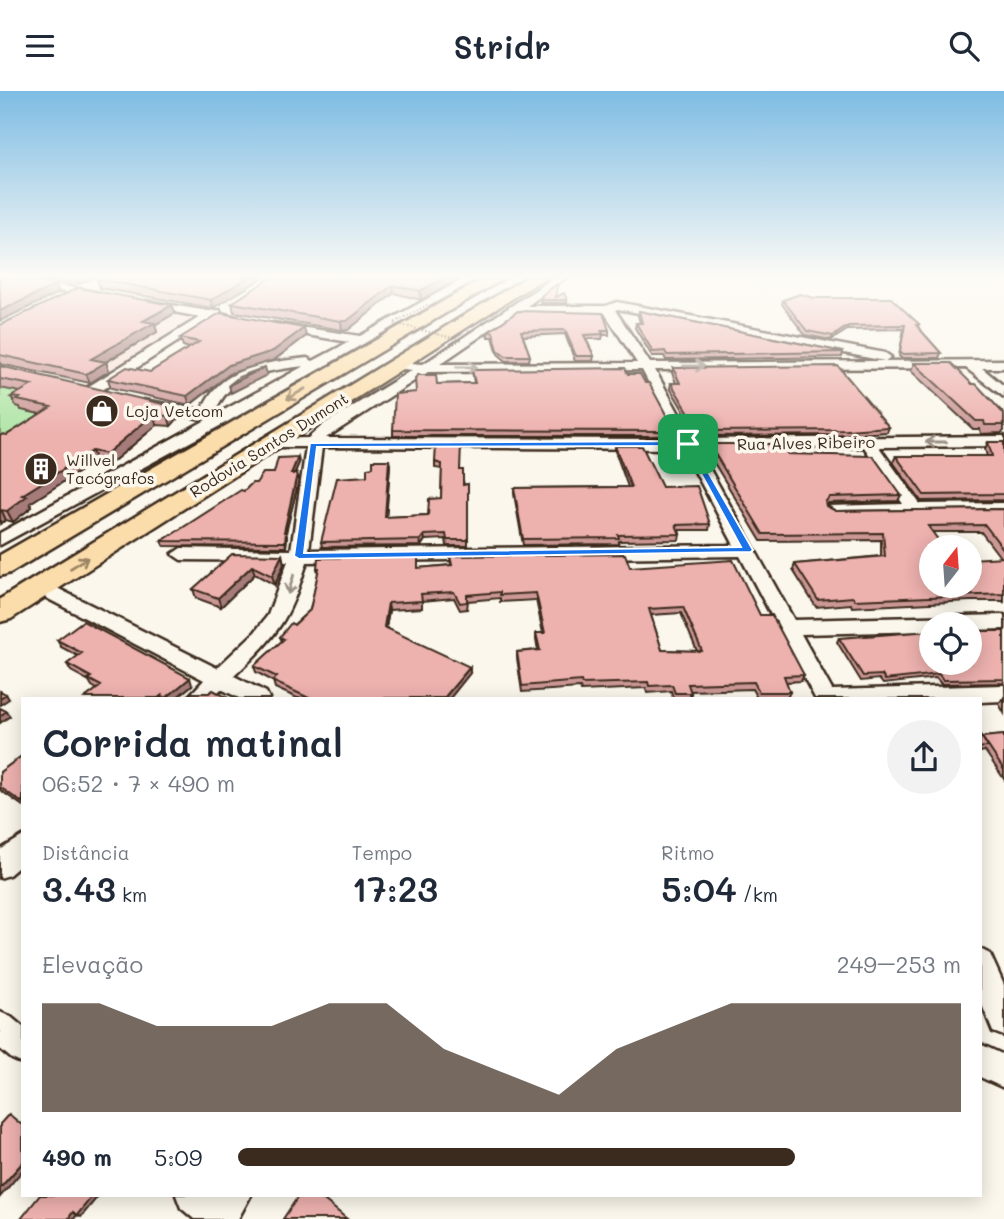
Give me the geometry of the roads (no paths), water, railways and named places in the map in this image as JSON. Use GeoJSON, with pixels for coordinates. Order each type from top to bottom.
{"type":"FeatureCollection","features":[{"type":"Feature","properties":{"kind":"highway","name":"Rodovia Santos Dumont"},"geometry":{"type":"LineString","coordinates":[[0,567],[65,516],[245,423],[355,345],[382,344],[410,330]]}},
{"type":"Feature","properties":{"kind":"highway","name":"Rodovia Santos Dumont"},"geometry":{"type":"LineString","coordinates":[[0,612],[399,365],[441,330]]}},
{"type":"Feature","properties":{"kind":"street"},"geometry":{"type":"LineString","coordinates":[[186,330],[84,389],[245,423]]}},
{"type":"Feature","properties":{"kind":"street"},"geometry":{"type":"LineString","coordinates":[[289,330],[355,345]]}},
{"type":"Feature","properties":{"kind":"street"},"geometry":{"type":"LineString","coordinates":[[0,540],[65,516],[212,417],[320,361],[392,330]]}},
{"type":"Feature","properties":{"kind":"street"},"geometry":{"type":"LineString","coordinates":[[199,697],[220,680],[277,618],[286,599],[299,556],[315,439],[329,427],[428,363],[455,330]]}},
{"type":"Feature","properties":{"kind":"street"},"geometry":{"type":"LineString","coordinates":[[622,330],[646,366],[825,697]]}},
{"type":"Feature","properties":{"kind":"street"},"geometry":{"type":"LineString","coordinates":[[747,330],[871,353],[916,365]]}},
{"type":"Feature","properties":{"kind":"street"},"geometry":{"type":"LineString","coordinates":[[294,364],[355,345]]}},
{"type":"Feature","properties":{"kind":"street"},"geometry":{"type":"LineString","coordinates":[[212,417],[212,398],[229,380],[258,370],[320,361]]}},
{"type":"Feature","properties":{"kind":"street"},"geometry":{"type":"LineString","coordinates":[[969,364],[1004,393]]}},
{"type":"Feature","properties":{"kind":"street"},"geometry":{"type":"LineString","coordinates":[[399,365],[1004,364]]}},
{"type":"Feature","properties":{"kind":"street","name":"Rua Alves Ribeiro"},"geometry":{"type":"LineString","coordinates":[[272,442],[688,444],[872,449],[1004,441]]}},
{"type":"Feature","properties":{"kind":"street"},"geometry":{"type":"LineString","coordinates":[[872,449],[1004,454]]}},
{"type":"Feature","properties":{"kind":"street"},"geometry":{"type":"LineString","coordinates":[[872,449],[915,509]]}},
{"type":"Feature","properties":{"kind":"street"},"geometry":{"type":"LineString","coordinates":[[834,510],[1004,508]]}},
{"type":"Feature","properties":{"kind":"street"},"geometry":{"type":"LineString","coordinates":[[181,554],[299,556],[748,550]]}},
{"type":"Feature","properties":{"kind":"street"},"geometry":{"type":"LineString","coordinates":[[40,587],[256,697]]}},
{"type":"Feature","properties":{"kind":"street"},"geometry":{"type":"LineString","coordinates":[[789,627],[1004,622]]}},
{"type":"Feature","properties":{"kind":"street"},"geometry":{"type":"LineString","coordinates":[[870,697],[1004,694]]}},
{"type":"Feature","properties":{"kind":"street"},"geometry":{"type":"LineString","coordinates":[[0,866],[21,849]]}},
{"type":"Feature","properties":{"kind":"street"},"geometry":{"type":"LineString","coordinates":[[990,970],[1004,1021]]}},
{"type":"Feature","properties":{"kind":"street"},"geometry":{"type":"LineString","coordinates":[[0,1028],[21,1046]]}},
{"type":"Feature","properties":{"kind":"street"},"geometry":{"type":"LineString","coordinates":[[982,1061],[1004,1072]]}},
{"type":"Feature","properties":{"kind":"place","name":"Loja Vetcom"},"geometry":{"type":"Point","coordinates":[102,411]}},
{"type":"Feature","properties":{"kind":"place","name":"Willvel Tacógrafos"},"geometry":{"type":"Point","coordinates":[41,469]}}]}
